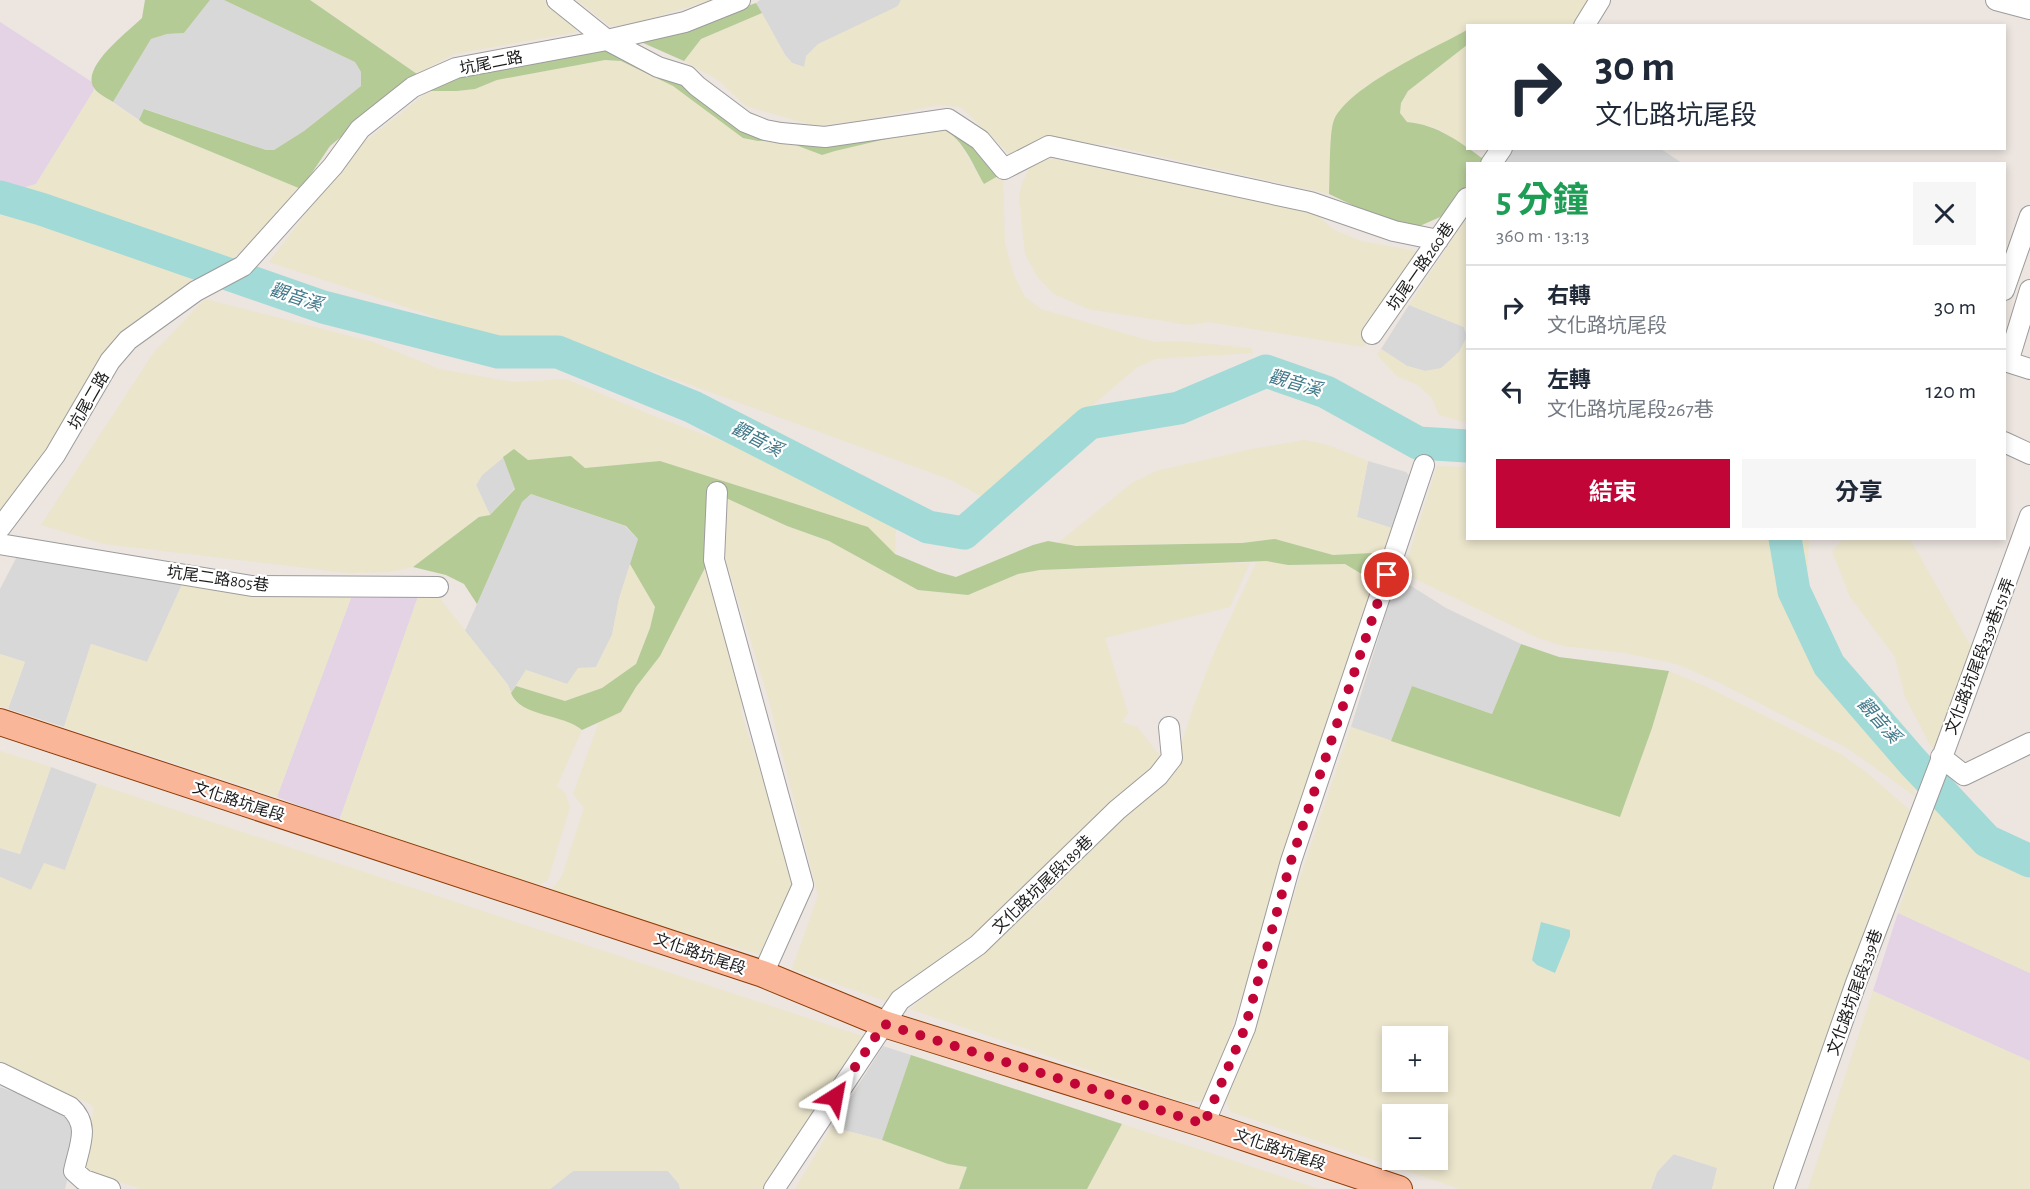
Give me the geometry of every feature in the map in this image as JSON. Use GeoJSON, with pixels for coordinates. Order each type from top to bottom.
{"type":"FeatureCollection","features":[{"type":"Feature","properties":{"kind":"main road","name":"文化路坑尾段"},"geometry":{"type":"LineString","coordinates":[[0,722],[763,974],[884,1024],[1204,1124],[1398,1189]]}},
{"type":"Feature","properties":{"kind":"street"},"geometry":{"type":"LineString","coordinates":[[557,0],[608,40],[658,67],[687,76],[745,122],[765,130],[781,134],[825,137],[948,119],[980,140],[1004,169],[1049,146],[1310,202],[1394,231],[1438,240]]}},
{"type":"Feature","properties":{"kind":"street","name":"坑尾二路"},"geometry":{"type":"LineString","coordinates":[[0,528],[55,455],[110,361],[128,340],[196,291],[243,266],[333,166],[360,129],[413,87],[456,68],[608,40],[685,22],[740,0]]}},
{"type":"Feature","properties":{"kind":"street"},"geometry":{"type":"LineString","coordinates":[[1585,24],[1600,0]]}},
{"type":"Feature","properties":{"kind":"street"},"geometry":{"type":"LineString","coordinates":[[1996,0],[2030,9]]}},
{"type":"Feature","properties":{"kind":"street","name":"坑尾一路260巷"},"geometry":{"type":"LineString","coordinates":[[1372,334],[1466,199]]}},
{"type":"Feature","properties":{"kind":"street"},"geometry":{"type":"LineString","coordinates":[[2006,284],[2030,216]]}},
{"type":"Feature","properties":{"kind":"street"},"geometry":{"type":"LineString","coordinates":[[2030,290],[2008,362],[2030,369]]}},
{"type":"Feature","properties":{"kind":"street"},"geometry":{"type":"LineString","coordinates":[[2006,443],[2030,454]]}},
{"type":"Feature","properties":{"kind":"street"},"geometry":{"type":"LineString","coordinates":[[1204,1124],[1245,1028],[1291,861],[1424,465]]}},
{"type":"Feature","properties":{"kind":"street"},"geometry":{"type":"LineString","coordinates":[[717,492],[714,560],[802,885],[763,974]]}},
{"type":"Feature","properties":{"kind":"street","name":"文化路坑尾段339巷151弄"},"geometry":{"type":"LineString","coordinates":[[1928,796],[2030,516]]}},
{"type":"Feature","properties":{"kind":"street","name":"坑尾二路805巷"},"geometry":{"type":"LineString","coordinates":[[0,544],[252,586],[438,587]]}},
{"type":"Feature","properties":{"kind":"street","name":"文化路坑尾段189巷"},"geometry":{"type":"LineString","coordinates":[[774,1189],[900,1000],[978,945],[1117,810],[1158,776],[1172,758],[1169,727]]}},
{"type":"Feature","properties":{"kind":"street"},"geometry":{"type":"LineString","coordinates":[[1941,760],[1964,775],[2030,743]]}},
{"type":"Feature","properties":{"kind":"street","name":"文化路坑尾段339巷"},"geometry":{"type":"LineString","coordinates":[[1784,1189],[1856,983],[1928,796]]}},
{"type":"Feature","properties":{"kind":"street"},"geometry":{"type":"LineString","coordinates":[[0,1073],[70,1107],[78,1115],[82,1123],[82,1132],[74,1171],[84,1180],[110,1189]]}},
{"type":"Feature","properties":{"kind":"shaded area"},"geometry":{"type":"Polygon","coordinates":[[[210,0],[224,0],[355,62],[361,72],[361,86],[304,131],[274,150],[266,150],[145,109],[139,120],[113,102],[151,39],[167,34],[184,33],[210,0]]]}},
{"type":"Feature","properties":{"kind":"shaded area"},"geometry":{"type":"Polygon","coordinates":[[[310,0],[544,0],[571,20],[577,32],[454,54],[417,74],[310,0]]]}},
{"type":"Feature","properties":{"kind":"shaded area"},"geometry":{"type":"Polygon","coordinates":[[[577,0],[712,0],[631,24],[610,26],[577,0]]]}},
{"type":"Feature","properties":{"kind":"shaded area"},"geometry":{"type":"Polygon","coordinates":[[[760,0],[901,0],[898,6],[804,67],[792,63],[785,55],[756,3],[760,0]]]}},
{"type":"Feature","properties":{"kind":"shaded area"},"geometry":{"type":"Polygon","coordinates":[[[901,0],[1596,0],[1579,24],[1466,24],[1466,31],[1366,86],[1333,121],[1329,194],[1109,145],[1064,142],[1009,154],[961,107],[938,105],[865,120],[815,126],[746,106],[718,80],[684,61],[701,39],[762,13],[785,55],[792,63],[804,67],[806,56],[818,44],[898,6],[901,0]]]}},
{"type":"Feature","properties":{"kind":"shaded area"},"geometry":{"type":"Polygon","coordinates":[[[0,22],[92,82],[94,90],[36,184],[20,189],[0,185],[0,22]]]}},
{"type":"Feature","properties":{"kind":"shaded area"},"geometry":{"type":"Polygon","coordinates":[[[1466,46],[1466,147],[1440,130],[1419,123],[1407,122],[1400,113],[1401,103],[1408,91],[1466,46]]]}},
{"type":"Feature","properties":{"kind":"shaded area"},"geometry":{"type":"Polygon","coordinates":[[[605,60],[621,61],[673,86],[694,100],[821,155],[937,127],[946,130],[957,139],[984,184],[998,176],[1003,181],[1005,244],[1014,275],[1025,297],[1041,309],[1154,342],[1176,341],[1251,348],[1253,353],[1155,359],[1136,368],[1009,477],[1006,493],[992,502],[951,480],[573,342],[527,341],[469,332],[424,313],[269,262],[363,143],[429,91],[475,89],[497,80],[605,60]]]}},
{"type":"Feature","properties":{"kind":"shaded area"},"geometry":{"type":"Polygon","coordinates":[[[94,90],[144,124],[301,189],[246,248],[226,265],[20,189],[36,184],[94,90]]]}},
{"type":"Feature","properties":{"kind":"shaded area"},"geometry":{"type":"Polygon","coordinates":[[[1513,150],[1662,150],[1680,162],[1504,162],[1513,150]]]}},
{"type":"Feature","properties":{"kind":"shaded area"},"geometry":{"type":"Polygon","coordinates":[[[1049,158],[1312,210],[1334,230],[1361,241],[1426,253],[1364,347],[1209,322],[1189,325],[1088,309],[1054,294],[1038,278],[1025,254],[1019,197],[1022,183],[1031,165],[1049,158]]]}},
{"type":"Feature","properties":{"kind":"shaded area"},"geometry":{"type":"Polygon","coordinates":[[[0,215],[61,229],[197,280],[140,330],[0,521],[0,215]]]}},
{"type":"Feature","properties":{"kind":"shaded area"},"geometry":{"type":"Polygon","coordinates":[[[1466,219],[1466,334],[1464,327],[1409,305],[1466,219]]]}},
{"type":"Feature","properties":{"kind":"shaded area"},"geometry":{"type":"Polygon","coordinates":[[[205,299],[373,342],[439,369],[513,382],[566,379],[656,417],[875,497],[891,513],[896,528],[895,554],[885,545],[844,520],[660,461],[585,468],[571,456],[527,460],[514,449],[482,475],[476,485],[490,515],[479,517],[413,567],[390,572],[348,573],[104,544],[41,525],[154,352],[205,299]]]}},
{"type":"Feature","properties":{"kind":"shaded area"},"geometry":{"type":"Polygon","coordinates":[[[1409,305],[1464,327],[1466,334],[1466,339],[1459,352],[1441,369],[1425,371],[1407,366],[1381,349],[1409,305]]]}},
{"type":"Feature","properties":{"kind":"shaded area"},"geometry":{"type":"Polygon","coordinates":[[[1466,339],[1466,423],[1439,415],[1432,398],[1418,385],[1397,376],[1377,355],[1381,349],[1407,366],[1425,371],[1441,368],[1459,352],[1466,339]]]}},
{"type":"Feature","properties":{"kind":"shaded area"},"geometry":{"type":"Polygon","coordinates":[[[1304,440],[1328,445],[1368,461],[1357,517],[1395,529],[1383,557],[1372,553],[1333,555],[1275,539],[1242,543],[1076,546],[1058,543],[1132,483],[1156,471],[1252,449],[1304,440]]]}},
{"type":"Feature","properties":{"kind":"shaded area"},"geometry":{"type":"Polygon","coordinates":[[[503,457],[515,488],[490,515],[476,485],[482,475],[503,457]]]}},
{"type":"Feature","properties":{"kind":"shaded area"},"geometry":{"type":"Polygon","coordinates":[[[1368,461],[1406,472],[1413,481],[1395,529],[1357,517],[1368,461]]]}},
{"type":"Feature","properties":{"kind":"shaded area"},"geometry":{"type":"Polygon","coordinates":[[[1437,466],[1466,467],[1466,540],[1809,540],[1807,583],[1816,617],[1854,675],[1910,779],[1916,797],[1847,748],[1718,682],[1677,664],[1625,653],[1564,646],[1538,638],[1403,573],[1437,466]]]}},
{"type":"Feature","properties":{"kind":"shaded area"},"geometry":{"type":"Polygon","coordinates":[[[531,494],[625,526],[638,539],[619,599],[612,635],[596,667],[567,684],[526,670],[511,693],[508,685],[465,631],[522,502],[531,494]]]}},
{"type":"Feature","properties":{"kind":"shaded area"},"geometry":{"type":"Polygon","coordinates":[[[726,497],[787,526],[829,541],[918,590],[968,595],[1018,574],[1040,570],[1250,563],[1230,607],[1105,638],[1128,713],[1122,722],[1137,727],[1165,762],[980,934],[889,1002],[792,969],[818,896],[768,697],[723,551],[726,497]]]}},
{"type":"Feature","properties":{"kind":"shaded area"},"geometry":{"type":"Polygon","coordinates":[[[1842,540],[1911,540],[1973,650],[1933,750],[1905,697],[1895,657],[1850,597],[1832,551],[1842,540]]]}},
{"type":"Feature","properties":{"kind":"shaded area"},"geometry":{"type":"Polygon","coordinates":[[[24,543],[184,580],[147,662],[91,644],[64,727],[8,709],[25,662],[0,654],[0,589],[24,543]]]}},
{"type":"Feature","properties":{"kind":"shaded area"},"geometry":{"type":"Polygon","coordinates":[[[709,560],[744,682],[741,712],[795,878],[772,958],[549,893],[562,876],[584,808],[573,794],[599,722],[621,712],[709,560]]]}},
{"type":"Feature","properties":{"kind":"shaded area"},"geometry":{"type":"Polygon","coordinates":[[[1266,561],[1288,565],[1345,564],[1380,585],[1207,1102],[1181,1101],[910,1009],[1047,897],[1121,815],[1164,785],[1171,775],[1214,653],[1256,563],[1266,561]]]}},
{"type":"Feature","properties":{"kind":"shaded area"},"geometry":{"type":"Polygon","coordinates":[[[630,564],[655,607],[650,628],[636,664],[602,688],[565,701],[516,686],[526,670],[567,684],[578,668],[596,667],[612,635],[619,599],[630,564]]]}},
{"type":"Feature","properties":{"kind":"shaded area"},"geometry":{"type":"Polygon","coordinates":[[[1397,577],[1446,608],[1521,644],[1492,714],[1412,686],[1391,741],[1351,727],[1397,577]]]}},
{"type":"Feature","properties":{"kind":"shaded area"},"geometry":{"type":"Polygon","coordinates":[[[184,580],[351,598],[277,797],[64,727],[91,644],[147,662],[184,580]]]}},
{"type":"Feature","properties":{"kind":"shaded area"},"geometry":{"type":"Polygon","coordinates":[[[420,591],[339,821],[277,797],[351,598],[379,598],[420,591]]]}},
{"type":"Feature","properties":{"kind":"shaded area"},"geometry":{"type":"Polygon","coordinates":[[[420,591],[434,591],[508,685],[514,699],[521,706],[574,723],[582,730],[557,786],[565,793],[570,807],[548,880],[539,885],[339,821],[420,591]]]}},
{"type":"Feature","properties":{"kind":"shaded area"},"geometry":{"type":"Polygon","coordinates":[[[0,654],[25,662],[8,709],[0,706],[0,654]]]}},
{"type":"Feature","properties":{"kind":"shaded area"},"geometry":{"type":"Polygon","coordinates":[[[1669,671],[1707,687],[1839,753],[1866,772],[1912,812],[1788,1189],[1712,1189],[1717,1168],[1674,1154],[1657,1172],[1651,1189],[1460,1189],[1403,1170],[1448,1170],[1448,1104],[1382,1104],[1382,1163],[1231,1112],[1225,1099],[1351,727],[1620,817],[1652,728],[1669,671]]]}},
{"type":"Feature","properties":{"kind":"shaded area"},"geometry":{"type":"Polygon","coordinates":[[[0,751],[51,767],[20,854],[0,848],[0,751]]]}},
{"type":"Feature","properties":{"kind":"shaded area"},"geometry":{"type":"Polygon","coordinates":[[[51,767],[97,784],[65,870],[31,890],[0,877],[0,848],[20,854],[51,767]]]}},
{"type":"Feature","properties":{"kind":"shaded area"},"geometry":{"type":"Polygon","coordinates":[[[97,784],[868,1038],[778,1189],[680,1189],[679,1184],[668,1171],[573,1171],[550,1189],[141,1189],[90,1172],[82,1165],[94,1108],[89,1103],[0,1071],[0,877],[31,890],[44,863],[65,870],[97,784]]]}},
{"type":"Feature","properties":{"kind":"shaded area"},"geometry":{"type":"Polygon","coordinates":[[[1935,796],[2006,864],[2030,879],[2030,973],[1898,913],[1935,796]]]}},
{"type":"Feature","properties":{"kind":"shaded area"},"geometry":{"type":"Polygon","coordinates":[[[1898,913],[2030,973],[2030,1061],[1873,991],[1898,913]]]}},
{"type":"Feature","properties":{"kind":"shaded area"},"geometry":{"type":"Polygon","coordinates":[[[1873,991],[2030,1061],[2030,1189],[1808,1189],[1873,991]]]}},
{"type":"Feature","properties":{"kind":"shaded area"},"geometry":{"type":"Polygon","coordinates":[[[883,1046],[911,1055],[882,1140],[832,1127],[883,1046]]]}},
{"type":"Feature","properties":{"kind":"shaded area"},"geometry":{"type":"Polygon","coordinates":[[[0,1087],[73,1114],[79,1130],[65,1189],[0,1189],[0,1087]]]}},
{"type":"Feature","properties":{"kind":"shaded area"},"geometry":{"type":"Polygon","coordinates":[[[1122,1124],[1319,1189],[1087,1189],[1122,1124]]]}},
{"type":"Feature","properties":{"kind":"shaded area"},"geometry":{"type":"Polygon","coordinates":[[[832,1127],[882,1140],[948,1164],[967,1167],[959,1189],[795,1189],[832,1127]]]}},
{"type":"Feature","properties":{"kind":"shaded area"},"geometry":{"type":"Polygon","coordinates":[[[1673,1154],[1718,1168],[1712,1189],[1651,1189],[1657,1172],[1673,1154]]]}},
{"type":"Feature","properties":{"kind":"shaded area"},"geometry":{"type":"Polygon","coordinates":[[[573,1171],[668,1171],[679,1184],[680,1189],[550,1189],[573,1171]]]}},
{"type":"Feature","properties":{"kind":"green space"},"geometry":{"type":"Polygon","coordinates":[[[145,0],[210,0],[184,33],[167,34],[151,39],[113,102],[94,88],[92,79],[94,70],[117,40],[142,18],[145,0]]]}},
{"type":"Feature","properties":{"kind":"green space"},"geometry":{"type":"Polygon","coordinates":[[[224,0],[310,0],[417,74],[330,146],[301,189],[139,120],[144,109],[266,150],[274,150],[304,131],[361,86],[361,72],[355,62],[224,0]]]}},
{"type":"Feature","properties":{"kind":"green space"},"geometry":{"type":"Polygon","coordinates":[[[756,3],[762,13],[701,39],[684,61],[641,42],[756,3]]]}},
{"type":"Feature","properties":{"kind":"green space"},"geometry":{"type":"Polygon","coordinates":[[[1466,31],[1466,46],[1408,91],[1401,103],[1400,113],[1407,122],[1439,131],[1485,160],[1466,162],[1466,186],[1447,214],[1422,225],[1403,229],[1329,194],[1330,144],[1334,120],[1343,107],[1356,94],[1414,58],[1466,31]]]}},
{"type":"Feature","properties":{"kind":"green space"},"geometry":{"type":"Polygon","coordinates":[[[613,46],[710,99],[750,127],[826,138],[955,123],[998,176],[984,184],[960,143],[946,131],[937,127],[822,155],[780,139],[758,141],[743,138],[673,86],[621,61],[605,60],[497,80],[475,89],[429,91],[456,75],[613,46]]]}},
{"type":"Feature","properties":{"kind":"green space"},"geometry":{"type":"Polygon","coordinates":[[[514,449],[528,460],[571,456],[585,468],[660,461],[868,527],[895,554],[956,577],[1048,541],[1076,546],[1242,543],[1275,539],[1333,555],[1372,553],[1383,557],[1380,585],[1345,564],[1288,565],[1266,561],[1040,570],[1018,574],[968,595],[918,590],[829,541],[787,526],[726,498],[709,560],[660,656],[636,687],[621,712],[582,730],[565,721],[523,707],[511,693],[516,686],[565,701],[602,688],[636,664],[650,628],[655,607],[630,564],[638,539],[626,526],[531,494],[522,502],[477,604],[464,584],[446,575],[413,567],[479,517],[490,515],[515,489],[503,457],[514,449]]]}},
{"type":"Feature","properties":{"kind":"green space"},"geometry":{"type":"Polygon","coordinates":[[[1521,644],[1559,657],[1669,671],[1652,728],[1620,817],[1391,741],[1412,686],[1492,714],[1521,644]]]}},
{"type":"Feature","properties":{"kind":"green space"},"geometry":{"type":"Polygon","coordinates":[[[911,1055],[1122,1124],[1087,1189],[959,1189],[967,1167],[948,1164],[882,1140],[911,1055]]]}},
{"type":"Feature","properties":{"kind":"water"},"geometry":{"type":"Polygon","coordinates":[[[1541,922],[1570,930],[1570,936],[1555,973],[1537,965],[1532,960],[1541,922]]]}},
{"type":"Feature","properties":{"kind":"waterway","name":"觀音溪"},"geometry":{"type":"LineString","coordinates":[[0,197],[41,209],[323,307],[498,352],[558,352],[693,407],[928,527],[964,533],[1089,423],[1179,408],[1266,371],[1326,392],[1418,443],[1466,446]]}},
{"type":"Feature","properties":{"kind":"waterway","name":"觀音溪"},"geometry":{"type":"LineString","coordinates":[[1785,540],[1794,591],[1829,665],[1912,761],[1987,841],[2030,861]]}},
{"type":"Feature","properties":{"kind":"route"},"geometry":{"type":"LineString","coordinates":[[835,1097],[884,1024],[1204,1124],[1245,1028],[1291,861],[1387,575]]}}]}
